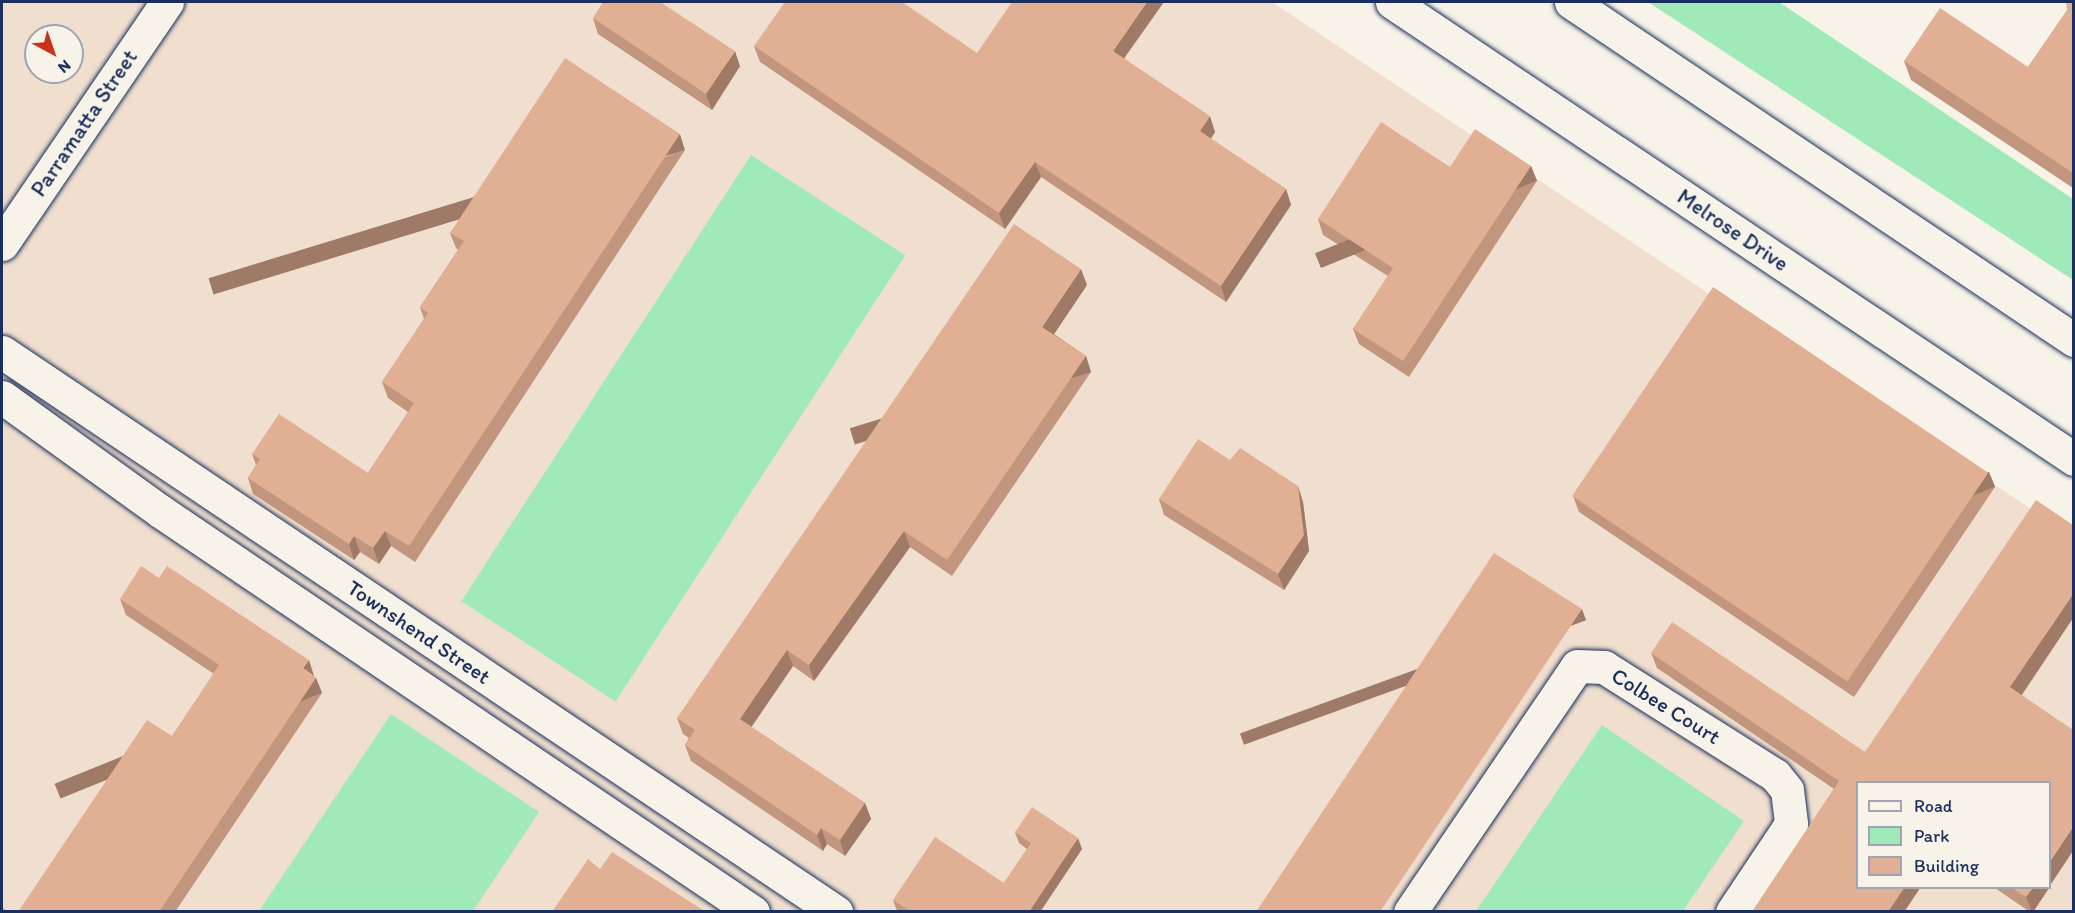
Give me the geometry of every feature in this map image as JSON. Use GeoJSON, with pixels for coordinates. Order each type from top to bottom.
{"type":"FeatureCollection","features":[{"type":"Feature","properties":{"kind":"street","name":"Parramatta Street"},"geometry":{"type":"LineString","coordinates":[[2,244],[167,2]]}},
{"type":"Feature","properties":{"kind":"street","name":"Melrose Drive"},"geometry":{"type":"LineString","coordinates":[[1392,2],[2073,459]]}},
{"type":"Feature","properties":{"kind":"street"},"geometry":{"type":"LineString","coordinates":[[1571,2],[2073,340]]}},
{"type":"Feature","properties":{"kind":"street","name":"Townshend Street"},"geometry":{"type":"LineString","coordinates":[[2,352],[836,912]]}},
{"type":"Feature","properties":{"kind":"street","name":"Townshend Street"},"geometry":{"type":"LineString","coordinates":[[2,397],[54,437],[753,912]]}},
{"type":"Feature","properties":{"kind":"street","name":"Townshend Street"},"geometry":{"type":"LineString","coordinates":[[2,420],[54,437]]}},
{"type":"Feature","properties":{"kind":"street","name":"Colbee Court"},"geometry":{"type":"LineString","coordinates":[[1410,912],[1577,666],[1604,667],[1775,775],[1787,790],[1792,805],[1791,824],[1732,912]]}},
{"type":"Feature","properties":{"kind":"shaded area"},"geometry":{"type":"Polygon","coordinates":[[[2,2],[1272,2],[2073,537],[2073,911],[2,912],[2,2]]]}},
{"type":"Feature","properties":{"kind":"green space"},"geometry":{"type":"Polygon","coordinates":[[[1648,2],[1779,2],[2073,199],[2073,280],[1648,2]]]}},
{"type":"Feature","properties":{"kind":"green space"},"geometry":{"type":"Polygon","coordinates":[[[751,155],[905,255],[616,701],[461,601],[751,155]]]}},
{"type":"Feature","properties":{"kind":"green space"},"geometry":{"type":"Polygon","coordinates":[[[391,714],[539,812],[473,911],[259,911],[391,714]]]}},
{"type":"Feature","properties":{"kind":"green space"},"geometry":{"type":"Polygon","coordinates":[[[1602,725],[1744,821],[1683,911],[1476,911],[1602,725]]]}},
{"type":"Feature","properties":{"kind":"building"},"geometry":{"type":"Polygon","coordinates":[[[603,2],[660,2],[735,51],[706,94],[593,18],[603,2]]]}},
{"type":"Feature","properties":{"kind":"building"},"geometry":{"type":"Polygon","coordinates":[[[785,2],[902,2],[977,53],[1012,2],[1147,2],[1113,51],[1210,116],[1200,131],[1286,189],[1221,286],[1035,162],[999,213],[754,46],[785,2]]]}},
{"type":"Feature","properties":{"kind":"building"},"geometry":{"type":"Polygon","coordinates":[[[2066,2],[2073,2],[2073,173],[1904,61],[1940,8],[2028,67],[2067,10],[2066,2]]]}},
{"type":"Feature","properties":{"kind":"building"},"geometry":{"type":"Polygon","coordinates":[[[565,58],[680,134],[409,546],[385,531],[373,548],[354,536],[349,544],[248,478],[260,459],[252,454],[279,414],[368,473],[414,403],[382,382],[428,313],[420,307],[464,241],[450,233],[565,58]]]}},
{"type":"Feature","properties":{"kind":"building"},"geometry":{"type":"Polygon","coordinates":[[[1381,122],[1450,167],[1475,129],[1531,166],[1403,361],[1353,329],[1393,268],[1318,219],[1381,122]]]}},
{"type":"Feature","properties":{"kind":"building"},"geometry":{"type":"Polygon","coordinates":[[[1014,224],[1081,269],[1042,327],[1086,356],[947,560],[904,531],[809,665],[787,650],[740,719],[865,803],[840,840],[821,828],[817,835],[685,745],[695,730],[677,718],[1014,224]]]}},
{"type":"Feature","properties":{"kind":"building"},"geometry":{"type":"Polygon","coordinates":[[[1713,287],[1988,473],[1847,682],[1572,496],[1713,287]]]}},
{"type":"Feature","properties":{"kind":"building"},"geometry":{"type":"Polygon","coordinates":[[[1198,439],[1230,460],[1240,448],[1298,486],[1304,535],[1278,574],[1159,499],[1198,439]]]}},
{"type":"Feature","properties":{"kind":"building"},"geometry":{"type":"Polygon","coordinates":[[[2036,500],[2073,525],[2073,594],[2010,687],[2073,730],[2073,827],[2051,860],[2051,781],[1856,781],[1856,889],[1903,889],[1888,912],[1752,912],[1839,781],[1651,653],[1672,622],[1865,752],[2036,500]]]}},
{"type":"Feature","properties":{"kind":"building"},"geometry":{"type":"Polygon","coordinates":[[[1494,553],[1582,609],[1380,912],[1256,912],[1494,553]]]}},
{"type":"Feature","properties":{"kind":"building"},"geometry":{"type":"Polygon","coordinates":[[[141,566],[159,578],[167,566],[309,660],[303,668],[316,678],[159,912],[18,912],[147,720],[172,736],[219,665],[120,599],[141,566]]]}},
{"type":"Feature","properties":{"kind":"building"},"geometry":{"type":"Polygon","coordinates":[[[1032,807],[1078,838],[1029,912],[911,912],[893,900],[935,837],[1004,883],[1031,843],[1015,832],[1032,807]]]}},
{"type":"Feature","properties":{"kind":"building"},"geometry":{"type":"Polygon","coordinates":[[[612,852],[706,912],[552,912],[588,859],[600,869],[612,852]]]}},
{"type":"Feature","properties":{"kind":"building"},"geometry":{"type":"Polygon","coordinates":[[[2014,889],[2032,889],[2026,897],[2014,889]]]}}]}
